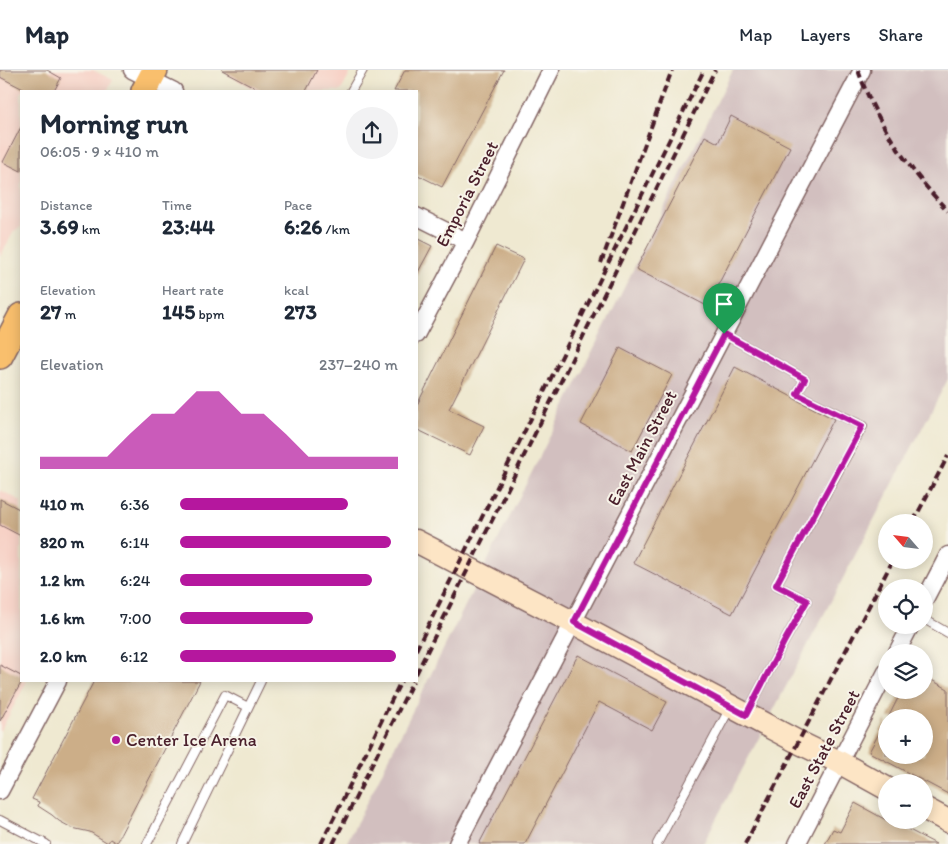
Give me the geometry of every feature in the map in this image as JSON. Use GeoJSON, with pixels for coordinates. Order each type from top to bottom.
{"type":"FeatureCollection","features":[{"type":"Feature","properties":{"kind":"main road"},"geometry":{"type":"LineString","coordinates":[[0,356],[14,324]]}},
{"type":"Feature","properties":{"kind":"street","name":"Emporia Street"},"geometry":{"type":"LineString","coordinates":[[418,331],[466,241],[552,70]]}},
{"type":"Feature","properties":{"kind":"street","name":"East Main Street"},"geometry":{"type":"LineString","coordinates":[[457,844],[862,70]]}},
{"type":"Feature","properties":{"kind":"street"},"geometry":{"type":"LineString","coordinates":[[145,78],[172,90]]}},
{"type":"Feature","properties":{"kind":"street"},"geometry":{"type":"LineString","coordinates":[[418,217],[466,241]]}},
{"type":"Feature","properties":{"kind":"street"},"geometry":{"type":"LineString","coordinates":[[418,542],[574,622],[738,711],[878,784]]}},
{"type":"Feature","properties":{"kind":"street"},"geometry":{"type":"LineString","coordinates":[[933,584],[948,555]]}},
{"type":"Feature","properties":{"kind":"street"},"geometry":{"type":"LineString","coordinates":[[0,791],[57,682]]}},
{"type":"Feature","properties":{"kind":"street","name":"East State Street"},"geometry":{"type":"LineString","coordinates":[[797,844],[878,687]]}},
{"type":"Feature","properties":{"kind":"street"},"geometry":{"type":"LineString","coordinates":[[933,812],[948,820]]}},
{"type":"Feature","properties":{"kind":"lane"},"geometry":{"type":"LineString","coordinates":[[352,90],[363,70]]}},
{"type":"Feature","properties":{"kind":"lane"},"geometry":{"type":"LineString","coordinates":[[657,844],[738,711],[784,642],[807,601],[776,585],[862,426],[797,394],[805,379],[724,334]]}},
{"type":"Feature","properties":{"kind":"lane"},"geometry":{"type":"LineString","coordinates":[[933,625],[948,633]]}},
{"type":"Feature","properties":{"kind":"lane"},"geometry":{"type":"LineString","coordinates":[[182,844],[260,682]]}},
{"type":"Feature","properties":{"kind":"lane"},"geometry":{"type":"LineString","coordinates":[[147,844],[225,695],[248,707]]}},
{"type":"Feature","properties":{"kind":"lane"},"geometry":{"type":"LineString","coordinates":[[0,820],[46,844]]}},
{"type":"Feature","properties":{"kind":"shaded area"},"geometry":{"type":"Polygon","coordinates":[[[0,70],[93,70],[113,80],[108,90],[20,90],[20,228],[14,231],[0,257],[0,70]]]}},
{"type":"Feature","properties":{"kind":"shaded area"},"geometry":{"type":"Polygon","coordinates":[[[230,70],[352,70],[342,90],[255,90],[227,74],[230,70]]]}},
{"type":"Feature","properties":{"kind":"shaded area"},"geometry":{"type":"Polygon","coordinates":[[[733,70],[948,70],[948,379],[703,844],[346,844],[733,70]]]}},
{"type":"Feature","properties":{"kind":"shaded area"},"geometry":{"type":"Polygon","coordinates":[[[0,490],[20,500],[20,682],[26,682],[0,732],[0,490]]]}},
{"type":"Feature","properties":{"kind":"building"},"geometry":{"type":"Polygon","coordinates":[[[0,70],[47,70],[61,78],[55,90],[25,90],[0,77],[0,70]]]}},
{"type":"Feature","properties":{"kind":"building"},"geometry":{"type":"Polygon","coordinates":[[[222,70],[317,70],[307,90],[260,90],[222,70]]]}},
{"type":"Feature","properties":{"kind":"building"},"geometry":{"type":"Polygon","coordinates":[[[405,70],[504,70],[442,187],[418,175],[418,90],[395,90],[405,70]]]}},
{"type":"Feature","properties":{"kind":"building"},"geometry":{"type":"Polygon","coordinates":[[[731,116],[790,147],[707,306],[636,269],[705,136],[718,143],[731,116]]]}},
{"type":"Feature","properties":{"kind":"building"},"geometry":{"type":"Polygon","coordinates":[[[20,129],[20,170],[3,162],[20,129]]]}},
{"type":"Feature","properties":{"kind":"building"},"geometry":{"type":"Polygon","coordinates":[[[418,239],[432,246],[418,272],[418,239]]]}},
{"type":"Feature","properties":{"kind":"building"},"geometry":{"type":"Polygon","coordinates":[[[496,246],[524,259],[449,409],[484,426],[470,455],[418,430],[418,403],[496,246]]]}},
{"type":"Feature","properties":{"kind":"building"},"geometry":{"type":"Polygon","coordinates":[[[620,348],[672,375],[632,451],[581,424],[620,348]]]}},
{"type":"Feature","properties":{"kind":"building"},"geometry":{"type":"Polygon","coordinates":[[[735,367],[834,419],[732,614],[633,563],[735,367]]]}},
{"type":"Feature","properties":{"kind":"building"},"geometry":{"type":"Polygon","coordinates":[[[0,499],[20,509],[20,535],[0,525],[0,499]]]}},
{"type":"Feature","properties":{"kind":"building"},"geometry":{"type":"Polygon","coordinates":[[[578,655],[667,702],[652,730],[599,702],[525,844],[479,844],[578,655]]]}},
{"type":"Feature","properties":{"kind":"building"},"geometry":{"type":"Polygon","coordinates":[[[0,665],[20,675],[21,683],[0,721],[0,665]]]}},
{"type":"Feature","properties":{"kind":"building"},"geometry":{"type":"Polygon","coordinates":[[[933,681],[948,689],[948,794],[933,786],[933,774],[910,774],[892,764],[933,764],[933,709],[892,709],[898,699],[933,699],[933,681]]]}},
{"type":"Feature","properties":{"kind":"building","name":"Center Ice Arena"},"geometry":{"type":"Polygon","coordinates":[[[93,682],[199,682],[116,843],[110,839],[108,843],[90,832],[72,828],[38,806],[39,802],[32,799],[93,682]]]}},
{"type":"Feature","properties":{"kind":"building"},"geometry":{"type":"Polygon","coordinates":[[[878,735],[878,757],[869,752],[878,735]]]}},
{"type":"Feature","properties":{"kind":"building"},"geometry":{"type":"Polygon","coordinates":[[[855,803],[878,816],[878,829],[907,829],[936,844],[825,844],[833,829],[840,832],[855,803]]]}},
{"type":"Feature","properties":{"kind":"railway"},"geometry":{"type":"LineString","coordinates":[[601,263],[672,70]]}},
{"type":"Feature","properties":{"kind":"railway"},"geometry":{"type":"LineString","coordinates":[[418,646],[704,70]]}},
{"type":"Feature","properties":{"kind":"railway"},"geometry":{"type":"LineString","coordinates":[[418,670],[715,70]]}},
{"type":"Feature","properties":{"kind":"railway"},"geometry":{"type":"LineString","coordinates":[[858,70],[874,109],[895,145],[920,180],[948,211]]}},
{"type":"Feature","properties":{"kind":"railway"},"geometry":{"type":"LineString","coordinates":[[917,514],[948,456]]}},
{"type":"Feature","properties":{"kind":"railway"},"geometry":{"type":"LineString","coordinates":[[745,844],[888,569]]}},
{"type":"Feature","properties":{"kind":"railway"},"geometry":{"type":"LineString","coordinates":[[321,844],[401,682]]}},
{"type":"Feature","properties":{"kind":"railway"},"geometry":{"type":"LineString","coordinates":[[333,844],[413,682]]}},
{"type":"Feature","properties":{"kind":"place","name":"Center Ice Arena"},"geometry":{"type":"Point","coordinates":[116,740]}},
{"type":"Feature","properties":{"kind":"route"},"geometry":{"type":"LineString","coordinates":[[724,334],[805,379],[797,394],[862,426],[776,585],[807,601],[746,715],[574,622],[724,334]]}}]}
